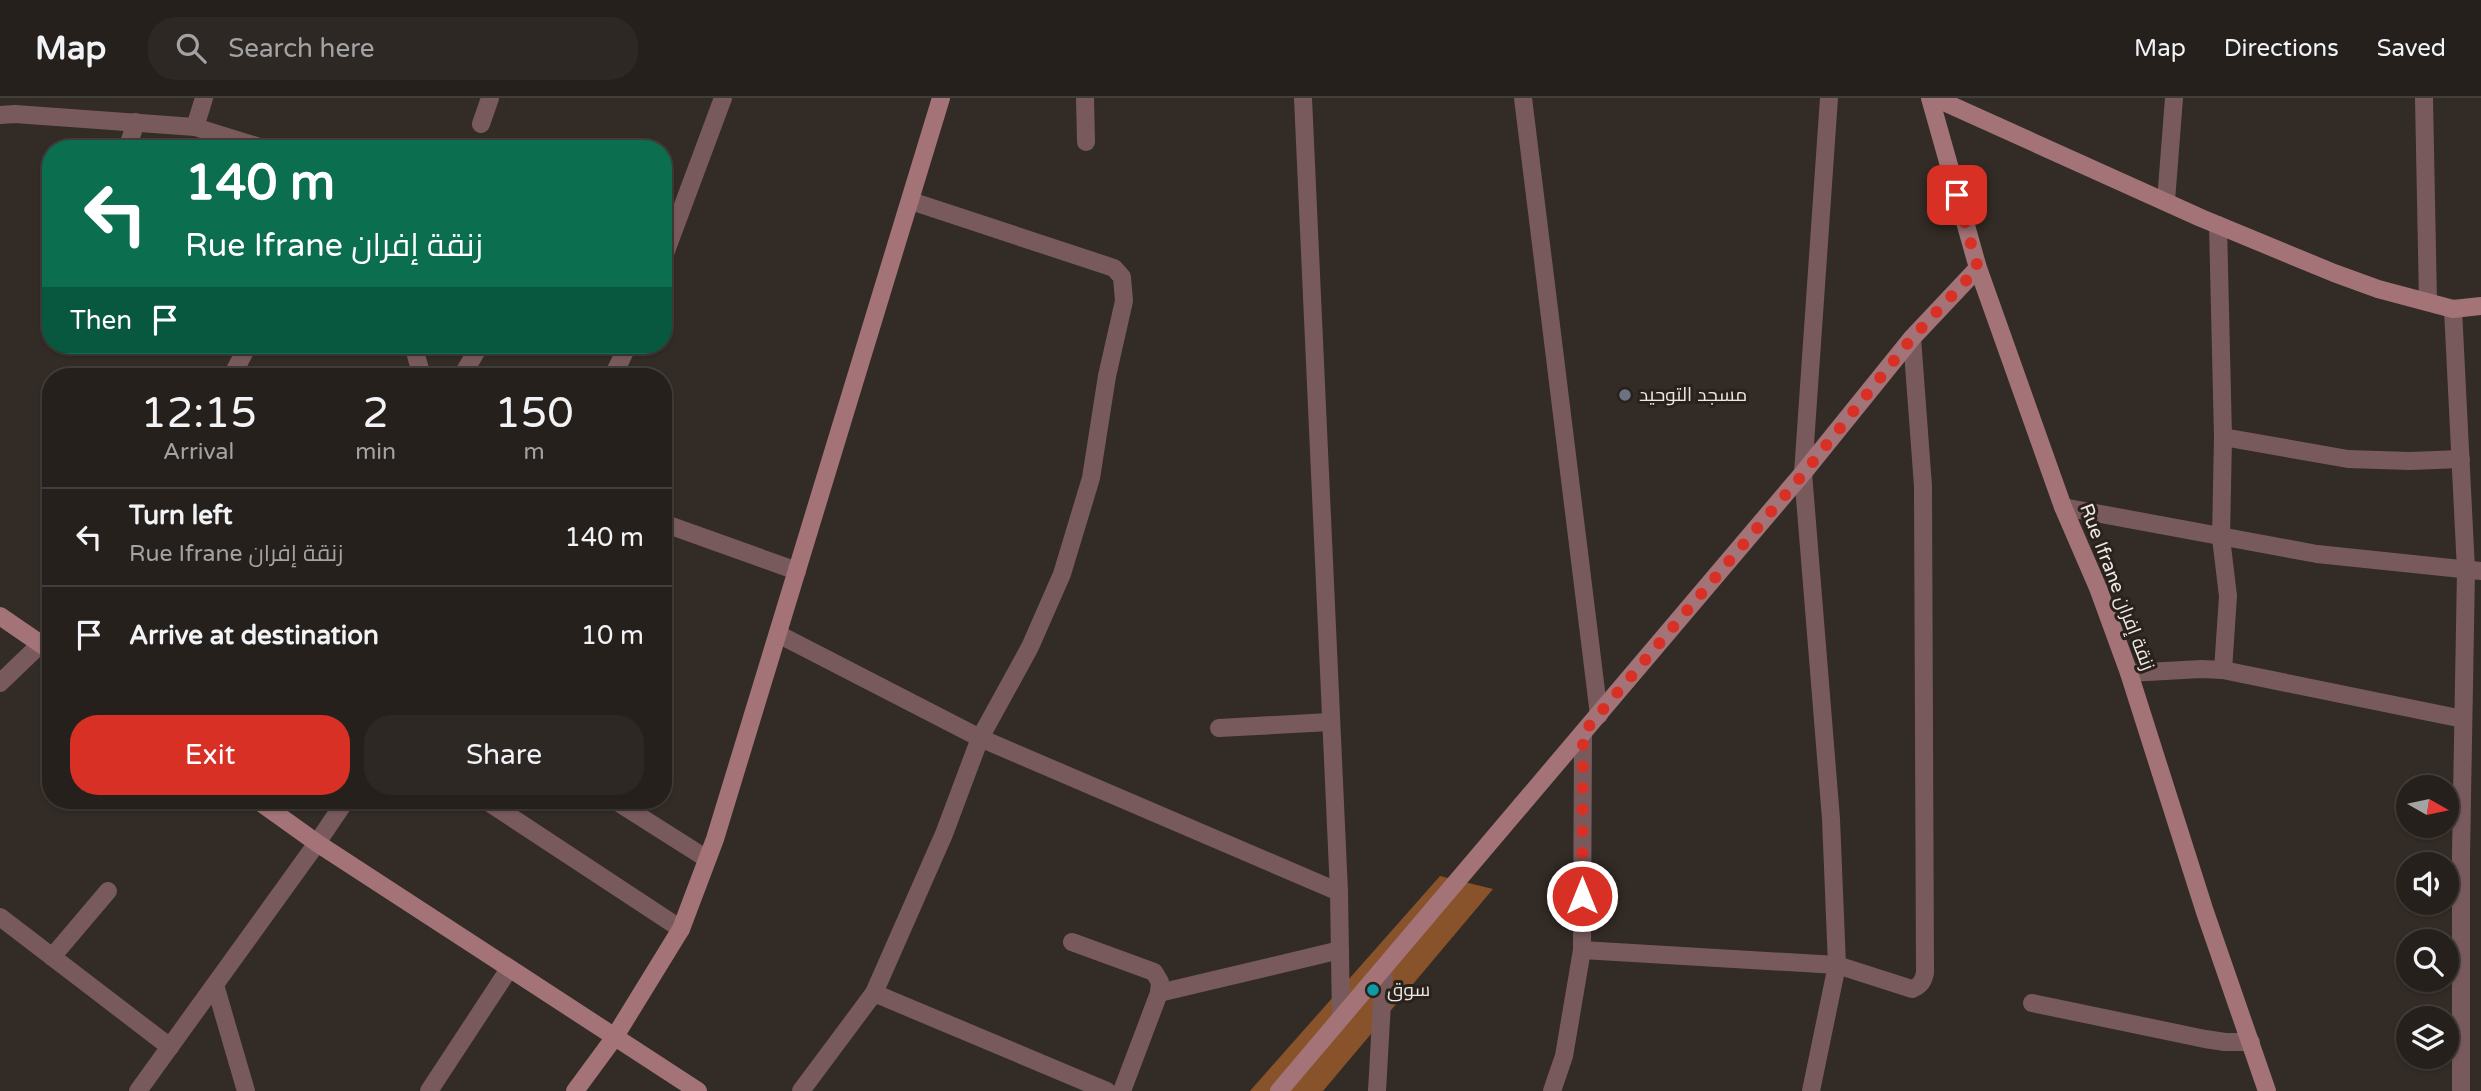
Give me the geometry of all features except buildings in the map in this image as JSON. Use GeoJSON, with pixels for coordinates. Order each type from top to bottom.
{"type":"FeatureCollection","features":[{"type":"Feature","properties":{"kind":"street"},"geometry":{"type":"LineString","coordinates":[[195,127],[204,98]]}},
{"type":"Feature","properties":{"kind":"street"},"geometry":{"type":"LineString","coordinates":[[481,124],[489,98]]}},
{"type":"Feature","properties":{"kind":"street"},"geometry":{"type":"LineString","coordinates":[[672,235],[723,98]]}},
{"type":"Feature","properties":{"kind":"street"},"geometry":{"type":"LineString","coordinates":[[575,1091],[614,1038],[681,929],[715,839],[941,98]]}},
{"type":"Feature","properties":{"kind":"street"},"geometry":{"type":"LineString","coordinates":[[1085,98],[1086,142]]}},
{"type":"Feature","properties":{"kind":"street"},"geometry":{"type":"LineString","coordinates":[[1303,98],[1339,892],[1341,1018]]}},
{"type":"Feature","properties":{"kind":"street"},"geometry":{"type":"LineString","coordinates":[[1523,98],[1599,715]]}},
{"type":"Feature","properties":{"kind":"street"},"geometry":{"type":"LineString","coordinates":[[1811,1091],[1837,965],[1831,818],[1804,473],[1829,98]]}},
{"type":"Feature","properties":{"kind":"street","name":"Rue Ifrane زنقة إفران"},"geometry":{"type":"LineString","coordinates":[[1930,98],[1978,268],[2063,507],[2098,588],[2129,673],[2205,912],[2267,1091]]}},
{"type":"Feature","properties":{"kind":"street"},"geometry":{"type":"LineString","coordinates":[[1935,98],[2333,274],[2453,309],[2481,306]]}},
{"type":"Feature","properties":{"kind":"street"},"geometry":{"type":"LineString","coordinates":[[2166,201],[2174,98]]}},
{"type":"Feature","properties":{"kind":"street"},"geometry":{"type":"LineString","coordinates":[[2424,98],[2428,302]]}},
{"type":"Feature","properties":{"kind":"street"},"geometry":{"type":"LineString","coordinates":[[11,109],[195,127],[237,140]]}},
{"type":"Feature","properties":{"kind":"street"},"geometry":{"type":"LineString","coordinates":[[130,140],[136,122]]}},
{"type":"Feature","properties":{"kind":"street"},"geometry":{"type":"LineString","coordinates":[[801,1091],[874,993],[944,834],[980,738],[1030,647],[1062,573],[1091,478],[1107,376],[1124,301],[1122,277],[1114,268],[911,201]]}},
{"type":"Feature","properties":{"kind":"street"},"geometry":{"type":"LineString","coordinates":[[2218,225],[2223,437],[2221,538],[2228,596],[2223,670]]}},
{"type":"Feature","properties":{"kind":"street"},"geometry":{"type":"LineString","coordinates":[[1279,1091],[1804,473],[1912,338],[1978,268]]}},
{"type":"Feature","properties":{"kind":"street"},"geometry":{"type":"LineString","coordinates":[[2453,309],[2461,459],[2474,570],[2463,719],[2461,1091]]}},
{"type":"Feature","properties":{"kind":"street"},"geometry":{"type":"LineString","coordinates":[[1582,950],[1837,965],[1912,989],[1918,987],[1925,973],[1923,486],[1912,338]]}},
{"type":"Feature","properties":{"kind":"street"},"geometry":{"type":"LineString","coordinates":[[2223,437],[2348,459],[2461,459]]}},
{"type":"Feature","properties":{"kind":"street"},"geometry":{"type":"LineString","coordinates":[[2063,507],[2341,558],[2474,570]]}},
{"type":"Feature","properties":{"kind":"street"},"geometry":{"type":"LineString","coordinates":[[672,526],[797,571]]}},
{"type":"Feature","properties":{"kind":"street"},"geometry":{"type":"LineString","coordinates":[[0,616],[42,640]]}},
{"type":"Feature","properties":{"kind":"street"},"geometry":{"type":"LineString","coordinates":[[778,634],[980,738],[1339,892]]}},
{"type":"Feature","properties":{"kind":"street"},"geometry":{"type":"LineString","coordinates":[[0,683],[42,648]]}},
{"type":"Feature","properties":{"kind":"street"},"geometry":{"type":"LineString","coordinates":[[2129,673],[2201,668],[2223,670],[2463,719]]}},
{"type":"Feature","properties":{"kind":"street"},"geometry":{"type":"LineString","coordinates":[[1219,728],[1330,722]]}},
{"type":"Feature","properties":{"kind":"street"},"geometry":{"type":"LineString","coordinates":[[1552,1091],[1564,1056],[1582,950],[1583,733]]}},
{"type":"Feature","properties":{"kind":"street"},"geometry":{"type":"LineString","coordinates":[[270,809],[317,843],[698,1091]]}},
{"type":"Feature","properties":{"kind":"street"},"geometry":{"type":"LineString","coordinates":[[138,1091],[340,809]]}},
{"type":"Feature","properties":{"kind":"street"},"geometry":{"type":"LineString","coordinates":[[499,809],[681,929]]}},
{"type":"Feature","properties":{"kind":"street"},"geometry":{"type":"LineString","coordinates":[[628,809],[707,859]]}},
{"type":"Feature","properties":{"kind":"street"},"geometry":{"type":"LineString","coordinates":[[52,957],[108,891]]}},
{"type":"Feature","properties":{"kind":"street"},"geometry":{"type":"LineString","coordinates":[[0,917],[170,1047]]}},
{"type":"Feature","properties":{"kind":"street"},"geometry":{"type":"LineString","coordinates":[[1072,942],[1154,972],[1160,982],[1122,1091]]}},
{"type":"Feature","properties":{"kind":"street"},"geometry":{"type":"LineString","coordinates":[[1158,993],[1340,950]]}},
{"type":"Feature","properties":{"kind":"street"},"geometry":{"type":"LineString","coordinates":[[1377,1091],[1384,967]]}},
{"type":"Feature","properties":{"kind":"street"},"geometry":{"type":"LineString","coordinates":[[429,1091],[509,969]]}},
{"type":"Feature","properties":{"kind":"street"},"geometry":{"type":"LineString","coordinates":[[215,985],[246,1091]]}},
{"type":"Feature","properties":{"kind":"street"},"geometry":{"type":"LineString","coordinates":[[874,993],[1107,1091]]}},
{"type":"Feature","properties":{"kind":"street"},"geometry":{"type":"LineString","coordinates":[[2032,1003],[2205,1039],[2251,1042]]}},
{"type":"Feature","properties":{"kind":"place","name":"مسجد التوحيد"},"geometry":{"type":"Point","coordinates":[1625,395]}},
{"type":"Feature","properties":{"kind":"place","name":"سوق"},"geometry":{"type":"Point","coordinates":[1373,990]}},
{"type":"Feature","properties":{"kind":"route"},"geometry":{"type":"LineString","coordinates":[[1582,896],[1583,733],[1804,473],[1912,338],[1978,268],[1957,195]]}}]}
